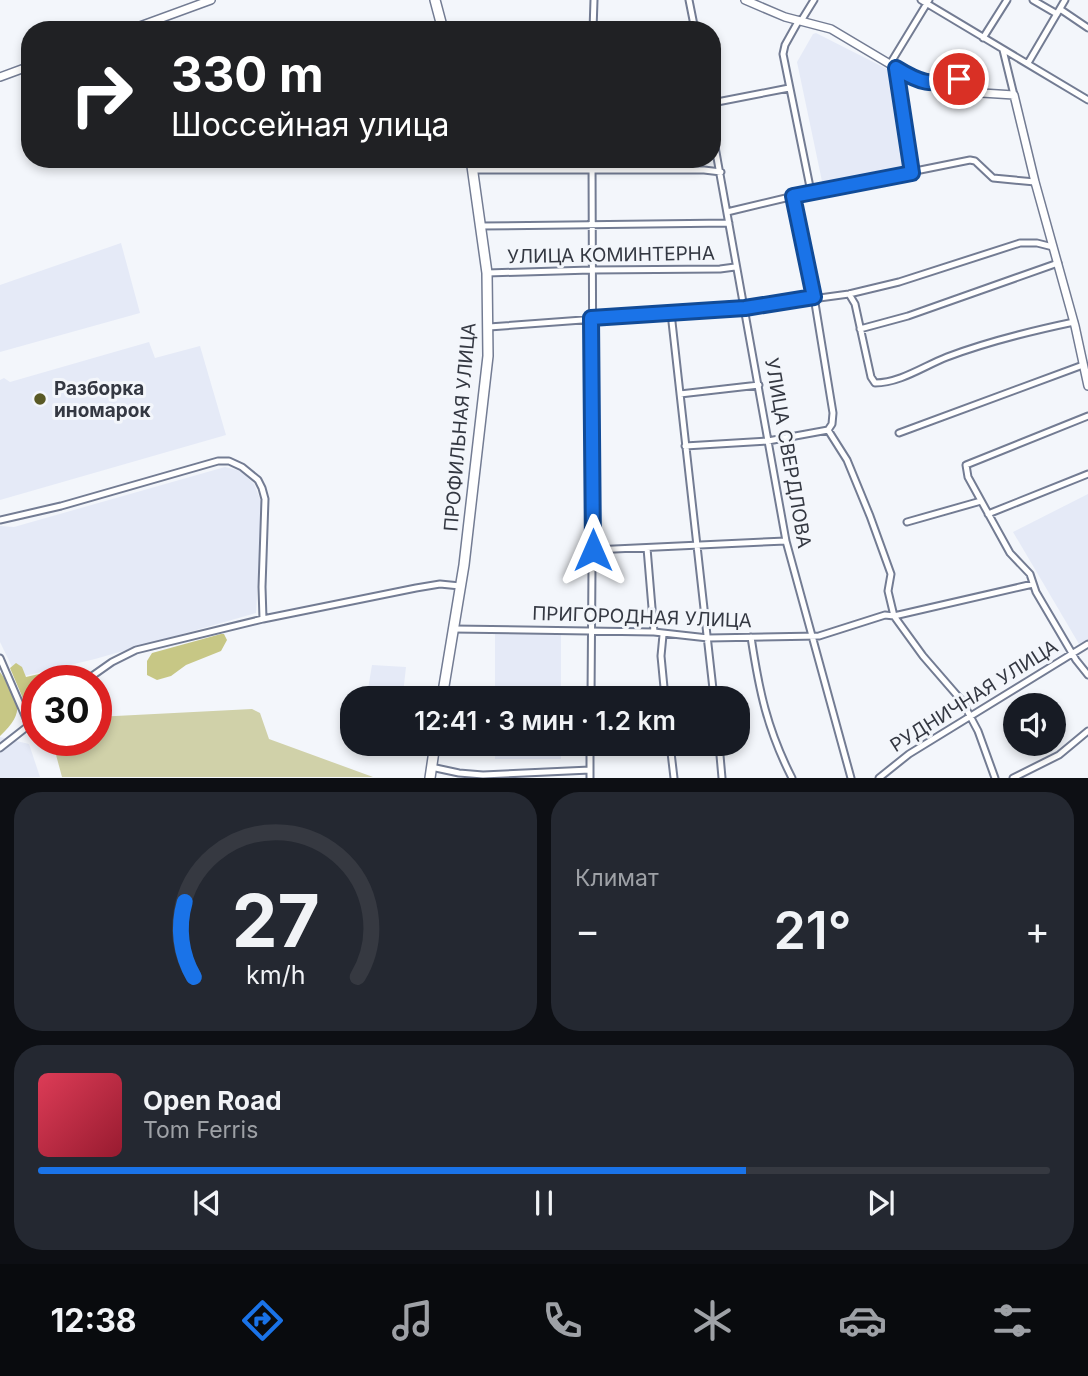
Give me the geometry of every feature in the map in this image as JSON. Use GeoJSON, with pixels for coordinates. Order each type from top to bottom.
{"type":"FeatureCollection","features":[{"type":"Feature","properties":{"kind":"main road"},"geometry":{"type":"LineString","coordinates":[[435,0],[441,21]]}},
{"type":"Feature","properties":{"kind":"main road","name":"ПРОФИЛЬНАЯ УЛИЦА"},"geometry":{"type":"LineString","coordinates":[[444,686],[464,565],[488,356],[487,273],[472,168]]}},
{"type":"Feature","properties":{"kind":"main road"},"geometry":{"type":"LineString","coordinates":[[430,778],[433,756]]}},
{"type":"Feature","properties":{"kind":"street"},"geometry":{"type":"LineString","coordinates":[[154,21],[211,0]]}},
{"type":"Feature","properties":{"kind":"street"},"geometry":{"type":"LineString","coordinates":[[593,21],[594,0]]}},
{"type":"Feature","properties":{"kind":"street"},"geometry":{"type":"LineString","coordinates":[[689,0],[693,21]]}},
{"type":"Feature","properties":{"kind":"street"},"geometry":{"type":"LineString","coordinates":[[745,0],[774,13],[831,29],[927,84],[964,79],[982,93],[1014,95]]}},
{"type":"Feature","properties":{"kind":"street"},"geometry":{"type":"LineString","coordinates":[[811,191],[789,88],[784,50],[814,0]]}},
{"type":"Feature","properties":{"kind":"street"},"geometry":{"type":"LineString","coordinates":[[984,38],[1007,0]]}},
{"type":"Feature","properties":{"kind":"street"},"geometry":{"type":"LineString","coordinates":[[1033,0],[1088,28]]}},
{"type":"Feature","properties":{"kind":"street"},"geometry":{"type":"LineString","coordinates":[[1028,63],[1065,0]]}},
{"type":"Feature","properties":{"kind":"street"},"geometry":{"type":"LineString","coordinates":[[912,173],[893,66],[926,1],[1088,100]]}},
{"type":"Feature","properties":{"kind":"street"},"geometry":{"type":"LineString","coordinates":[[1003,50],[1035,182],[1074,322],[1088,386]]}},
{"type":"Feature","properties":{"kind":"street"},"geometry":{"type":"LineString","coordinates":[[0,77],[21,69]]}},
{"type":"Feature","properties":{"kind":"street"},"geometry":{"type":"LineString","coordinates":[[721,101],[789,88]]}},
{"type":"Feature","properties":{"kind":"street"},"geometry":{"type":"LineString","coordinates":[[727,212],[811,191],[970,160],[975,161],[993,178],[1035,182]]}},
{"type":"Feature","properties":{"kind":"street"},"geometry":{"type":"LineString","coordinates":[[568,168],[721,172]]}},
{"type":"Feature","properties":{"kind":"street","name":"УЛИЦА СВЕРДЛОВА"},"geometry":{"type":"LineString","coordinates":[[720,168],[735,267],[745,308],[786,541],[851,778]]}},
{"type":"Feature","properties":{"kind":"street"},"geometry":{"type":"LineString","coordinates":[[591,686],[592,169]]}},
{"type":"Feature","properties":{"kind":"street"},"geometry":{"type":"LineString","coordinates":[[685,446],[768,441],[828,430],[832,424],[814,297],[793,196]]}},
{"type":"Feature","properties":{"kind":"street"},"geometry":{"type":"LineString","coordinates":[[481,226],[729,223]]}},
{"type":"Feature","properties":{"kind":"street"},"geometry":{"type":"LineString","coordinates":[[489,327],[745,308],[849,294],[890,285],[1020,243],[1053,247]]}},
{"type":"Feature","properties":{"kind":"street"},"geometry":{"type":"LineString","coordinates":[[860,329],[908,316],[1058,263]]}},
{"type":"Feature","properties":{"kind":"street","name":"УЛИЦА КОМИНТЕРНА"},"geometry":{"type":"LineString","coordinates":[[487,273],[735,267]]}},
{"type":"Feature","properties":{"kind":"street"},"geometry":{"type":"LineString","coordinates":[[849,294],[855,304],[871,377],[875,383],[912,373],[1007,336],[1074,322]]}},
{"type":"Feature","properties":{"kind":"street"},"geometry":{"type":"LineString","coordinates":[[671,313],[713,686]]}},
{"type":"Feature","properties":{"kind":"street"},"geometry":{"type":"LineString","coordinates":[[900,433],[1083,365]]}},
{"type":"Feature","properties":{"kind":"street"},"geometry":{"type":"LineString","coordinates":[[680,394],[759,385]]}},
{"type":"Feature","properties":{"kind":"street"},"geometry":{"type":"LineString","coordinates":[[1088,416],[966,465],[968,477],[1010,553],[1027,569],[1072,653],[1088,675]]}},
{"type":"Feature","properties":{"kind":"street"},"geometry":{"type":"LineString","coordinates":[[828,430],[847,460],[891,574],[888,591],[894,616],[923,656],[962,701],[971,716],[995,778]]}},
{"type":"Feature","properties":{"kind":"street"},"geometry":{"type":"LineString","coordinates":[[0,520],[61,506],[218,461],[229,461],[242,467],[258,480],[265,499],[263,619]]}},
{"type":"Feature","properties":{"kind":"street"},"geometry":{"type":"LineString","coordinates":[[988,514],[1088,474]]}},
{"type":"Feature","properties":{"kind":"street"},"geometry":{"type":"LineString","coordinates":[[907,522],[981,501]]}},
{"type":"Feature","properties":{"kind":"street"},"geometry":{"type":"LineString","coordinates":[[593,550],[786,541]]}},
{"type":"Feature","properties":{"kind":"street"},"geometry":{"type":"LineString","coordinates":[[647,548],[654,632]]}},
{"type":"Feature","properties":{"kind":"street"},"geometry":{"type":"LineString","coordinates":[[108,665],[129,653],[263,619],[416,588],[440,584],[460,586]]}},
{"type":"Feature","properties":{"kind":"street","name":"ПРИГОРОДНАЯ УЛИЦА"},"geometry":{"type":"LineString","coordinates":[[453,629],[654,632],[708,638],[820,636],[885,615],[894,616],[1034,584]]}},
{"type":"Feature","properties":{"kind":"street"},"geometry":{"type":"LineString","coordinates":[[663,635],[660,656],[664,686]]}},
{"type":"Feature","properties":{"kind":"street"},"geometry":{"type":"LineString","coordinates":[[751,637],[763,708],[778,751],[792,778]]}},
{"type":"Feature","properties":{"kind":"street","name":"РУДНИЧНАЯ УЛИЦА"},"geometry":{"type":"LineString","coordinates":[[879,778],[909,754],[1088,643]]}},
{"type":"Feature","properties":{"kind":"street"},"geometry":{"type":"LineString","coordinates":[[0,658],[21,707]]}},
{"type":"Feature","properties":{"kind":"street"},"geometry":{"type":"LineString","coordinates":[[0,748],[21,731]]}},
{"type":"Feature","properties":{"kind":"street"},"geometry":{"type":"LineString","coordinates":[[1013,778],[1059,755],[1088,731]]}},
{"type":"Feature","properties":{"kind":"street"},"geometry":{"type":"LineString","coordinates":[[431,767],[483,775],[590,774],[590,756]]}},
{"type":"Feature","properties":{"kind":"street"},"geometry":{"type":"LineString","coordinates":[[671,756],[674,778]]}},
{"type":"Feature","properties":{"kind":"street"},"geometry":{"type":"LineString","coordinates":[[720,756],[722,778]]}},
{"type":"Feature","properties":{"kind":"shaded area"},"geometry":{"type":"Polygon","coordinates":[[[816,33],[893,72],[910,171],[823,186],[797,62],[816,33]]]}},
{"type":"Feature","properties":{"kind":"shaded area"},"geometry":{"type":"Polygon","coordinates":[[[121,243],[140,313],[0,352],[0,285],[121,243]]]}},
{"type":"Feature","properties":{"kind":"shaded area"},"geometry":{"type":"Polygon","coordinates":[[[149,342],[155,358],[200,346],[226,435],[0,500],[0,380],[4,378],[10,382],[149,342]]]}},
{"type":"Feature","properties":{"kind":"shaded area"},"geometry":{"type":"Polygon","coordinates":[[[225,467],[241,471],[254,484],[262,504],[256,613],[70,665],[21,665],[20,677],[15,673],[0,642],[0,526],[14,527],[225,467]]]}},
{"type":"Feature","properties":{"kind":"shaded area"},"geometry":{"type":"Polygon","coordinates":[[[1088,494],[1088,639],[1079,644],[1013,532],[1088,494]]]}},
{"type":"Feature","properties":{"kind":"shaded area"},"geometry":{"type":"Polygon","coordinates":[[[495,630],[561,630],[561,686],[495,686],[495,630]]]}},
{"type":"Feature","properties":{"kind":"shaded area"},"geometry":{"type":"Polygon","coordinates":[[[224,634],[227,640],[221,651],[186,665],[171,676],[157,680],[147,675],[147,661],[152,653],[224,634]]]}},
{"type":"Feature","properties":{"kind":"shaded area"},"geometry":{"type":"Polygon","coordinates":[[[16,663],[21,666],[21,694],[10,668],[16,663]]]}},
{"type":"Feature","properties":{"kind":"shaded area"},"geometry":{"type":"Polygon","coordinates":[[[372,665],[406,667],[404,686],[368,686],[372,665]]]}},
{"type":"Feature","properties":{"kind":"shaded area"},"geometry":{"type":"Polygon","coordinates":[[[0,672],[12,690],[17,712],[9,727],[0,736],[0,672]]]}},
{"type":"Feature","properties":{"kind":"shaded area"},"geometry":{"type":"Polygon","coordinates":[[[0,737],[21,742],[21,756],[33,756],[40,777],[0,778],[0,737]]]}},
{"type":"Feature","properties":{"kind":"shaded area"},"geometry":{"type":"Polygon","coordinates":[[[495,756],[561,756],[561,759],[495,759],[495,756]]]}},
{"type":"Feature","properties":{"kind":"green space"},"geometry":{"type":"Polygon","coordinates":[[[252,709],[260,713],[269,739],[373,777],[62,777],[56,756],[112,756],[112,716],[252,709]]]}},
{"type":"Feature","properties":{"kind":"place","name":"Разборка иномарок"},"geometry":{"type":"Point","coordinates":[40,399]}},
{"type":"Feature","properties":{"kind":"route"},"geometry":{"type":"LineString","coordinates":[[593,550],[591,318],[745,308],[814,297],[793,196],[912,173],[896,68],[927,84],[959,79]]}}]}
